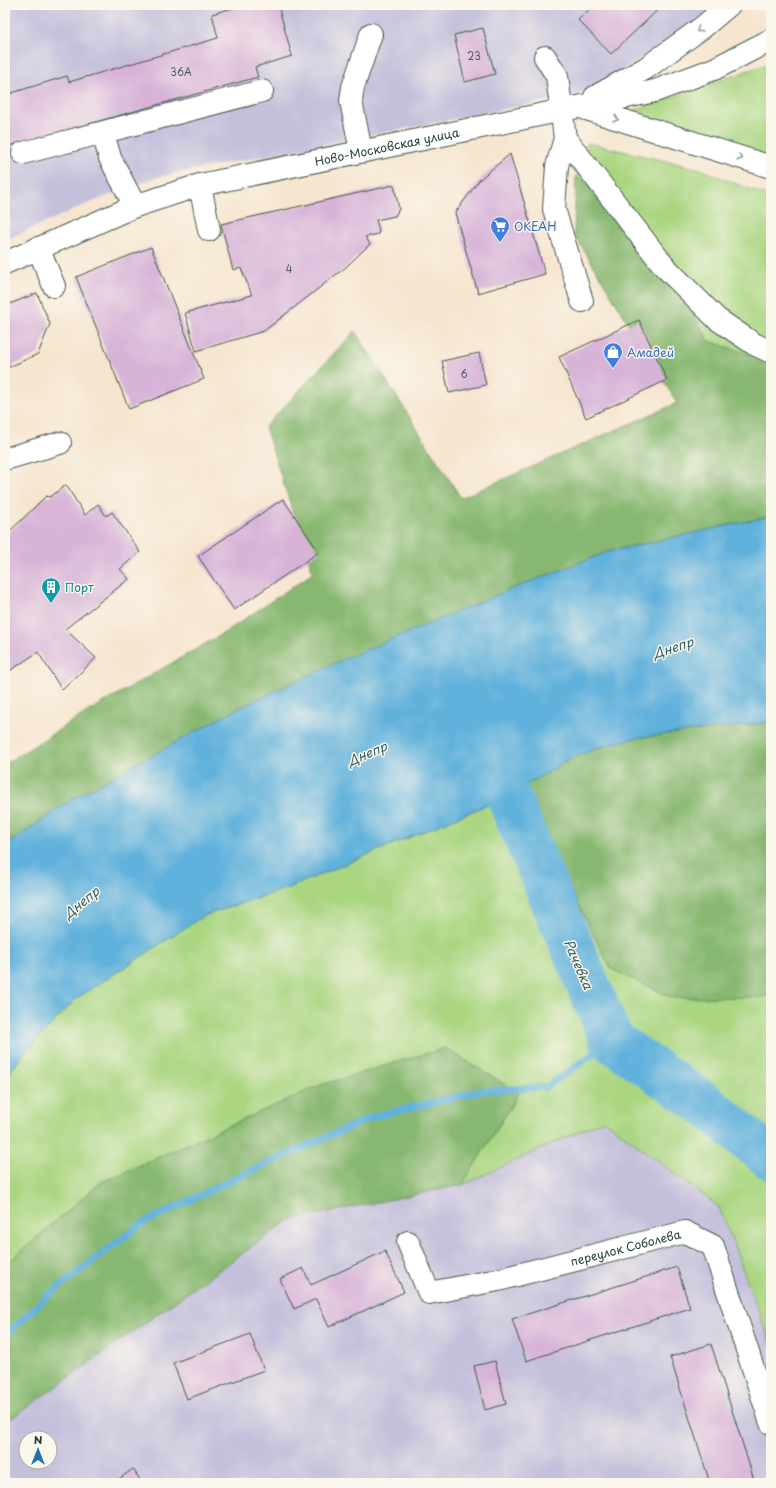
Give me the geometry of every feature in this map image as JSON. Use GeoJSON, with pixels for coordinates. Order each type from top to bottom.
{"type":"FeatureCollection","features":[{"type":"Feature","properties":{"kind":"street"},"geometry":{"type":"LineString","coordinates":[[570,108],[646,68],[703,27],[729,5]]}},
{"type":"Feature","properties":{"kind":"street"},"geometry":{"type":"LineString","coordinates":[[361,151],[351,100],[352,87],[371,34]]}},
{"type":"Feature","properties":{"kind":"street","name":"Ново-Московская улица"},"geometry":{"type":"LineString","coordinates":[[5,263],[135,206],[200,185],[655,91],[714,69],[771,40]]}},
{"type":"Feature","properties":{"kind":"street"},"geometry":{"type":"LineString","coordinates":[[545,57],[557,76],[570,108],[565,138],[557,166],[554,208],[582,301]]}},
{"type":"Feature","properties":{"kind":"street"},"geometry":{"type":"LineString","coordinates":[[23,153],[262,91]]}},
{"type":"Feature","properties":{"kind":"street"},"geometry":{"type":"LineString","coordinates":[[570,108],[771,168]]}},
{"type":"Feature","properties":{"kind":"street"},"geometry":{"type":"LineString","coordinates":[[103,133],[110,158],[135,206]]}},
{"type":"Feature","properties":{"kind":"street"},"geometry":{"type":"LineString","coordinates":[[565,138],[664,266],[717,319],[754,344],[771,352]]}},
{"type":"Feature","properties":{"kind":"street"},"geometry":{"type":"LineString","coordinates":[[200,185],[209,230]]}},
{"type":"Feature","properties":{"kind":"street"},"geometry":{"type":"LineString","coordinates":[[38,248],[54,286]]}},
{"type":"Feature","properties":{"kind":"street"},"geometry":{"type":"LineString","coordinates":[[5,459],[60,443]]}},
{"type":"Feature","properties":{"kind":"street","name":"переулок Соболева"},"geometry":{"type":"LineString","coordinates":[[408,1242],[429,1292],[498,1280],[686,1232],[713,1246],[771,1423]]}},
{"type":"Feature","properties":{"kind":"shaded area"},"geometry":{"type":"Polygon","coordinates":[[[5,5],[724,5],[586,93],[157,177],[87,204],[5,240],[5,5]]]}},
{"type":"Feature","properties":{"kind":"shaded area"},"geometry":{"type":"Polygon","coordinates":[[[604,1120],[719,1207],[771,1343],[771,1483],[5,1483],[5,1423],[289,1220],[462,1185],[604,1120]]]}},
{"type":"Feature","properties":{"kind":"green space"},"geometry":{"type":"Polygon","coordinates":[[[771,61],[771,171],[610,119],[764,65],[771,61]]]}},
{"type":"Feature","properties":{"kind":"green space"},"geometry":{"type":"Polygon","coordinates":[[[588,143],[700,169],[771,198],[771,362],[709,341],[671,278],[576,177],[588,143]]]}},
{"type":"Feature","properties":{"kind":"green space"},"geometry":{"type":"Polygon","coordinates":[[[576,177],[622,204],[671,278],[709,341],[771,362],[771,516],[607,552],[74,798],[5,846],[5,764],[87,712],[224,633],[313,573],[265,427],[355,331],[461,498],[677,403],[574,234],[576,177]]]}},
{"type":"Feature","properties":{"kind":"green space"},"geometry":{"type":"Polygon","coordinates":[[[771,722],[771,993],[764,997],[673,998],[611,969],[552,853],[508,796],[567,760],[600,747],[634,738],[771,722]]]}},
{"type":"Feature","properties":{"kind":"green space"},"geometry":{"type":"Polygon","coordinates":[[[508,796],[552,853],[611,969],[764,997],[771,993],[771,1343],[719,1207],[604,1120],[462,1185],[519,1093],[445,1048],[321,1085],[100,1183],[5,1265],[5,1079],[26,1051],[76,999],[203,916],[288,888],[508,796]]]}},
{"type":"Feature","properties":{"kind":"green space"},"geometry":{"type":"Polygon","coordinates":[[[445,1048],[519,1093],[462,1185],[289,1220],[5,1423],[5,1265],[100,1183],[321,1085],[445,1048]]]}},
{"type":"Feature","properties":{"kind":"water","name":"Днепр"},"geometry":{"type":"Polygon","coordinates":[[[771,516],[771,722],[634,738],[600,747],[567,760],[508,796],[288,888],[203,916],[76,999],[26,1051],[5,1078],[5,846],[74,798],[233,711],[344,659],[516,587],[607,552],[771,516]]]}},
{"type":"Feature","properties":{"kind":"building"},"geometry":{"type":"Polygon","coordinates":[[[243,5],[278,5],[292,56],[255,67],[258,77],[5,147],[5,95],[67,76],[69,82],[218,38],[212,14],[243,5]]]}},
{"type":"Feature","properties":{"kind":"building"},"geometry":{"type":"Polygon","coordinates":[[[594,5],[663,5],[611,54],[578,20],[594,5]]]}},
{"type":"Feature","properties":{"kind":"building"},"geometry":{"type":"Polygon","coordinates":[[[483,28],[495,74],[465,82],[454,35],[483,28]]]}},
{"type":"Feature","properties":{"kind":"building","name":"ОКЕАН"},"geometry":{"type":"Polygon","coordinates":[[[510,154],[545,274],[478,293],[455,213],[480,179],[510,154]]]}},
{"type":"Feature","properties":{"kind":"building"},"geometry":{"type":"Polygon","coordinates":[[[394,185],[399,209],[395,216],[376,220],[379,230],[378,234],[365,237],[370,244],[346,267],[264,331],[196,351],[185,313],[252,295],[241,268],[233,270],[221,224],[394,185]]]}},
{"type":"Feature","properties":{"kind":"building"},"geometry":{"type":"Polygon","coordinates":[[[151,247],[204,379],[129,409],[76,277],[151,247]]]}},
{"type":"Feature","properties":{"kind":"building"},"geometry":{"type":"Polygon","coordinates":[[[37,293],[50,324],[38,354],[7,368],[5,362],[5,306],[37,293]]]}},
{"type":"Feature","properties":{"kind":"building","name":"Амадей"},"geometry":{"type":"Polygon","coordinates":[[[639,320],[667,380],[586,418],[559,357],[639,320]]]}},
{"type":"Feature","properties":{"kind":"building"},"geometry":{"type":"Polygon","coordinates":[[[479,353],[486,385],[449,393],[442,361],[479,353]]]}},
{"type":"Feature","properties":{"kind":"building","name":"Порт"},"geometry":{"type":"Polygon","coordinates":[[[66,485],[85,515],[98,504],[106,516],[112,512],[140,552],[120,569],[129,579],[65,629],[96,658],[62,690],[38,652],[5,674],[5,536],[46,496],[50,497],[66,485]]]}},
{"type":"Feature","properties":{"kind":"building"},"geometry":{"type":"Polygon","coordinates":[[[283,499],[319,552],[234,610],[198,556],[283,499]]]}},
{"type":"Feature","properties":{"kind":"building"},"geometry":{"type":"Polygon","coordinates":[[[385,1251],[404,1292],[329,1327],[316,1299],[294,1309],[280,1279],[303,1268],[311,1285],[385,1251]]]}},
{"type":"Feature","properties":{"kind":"building"},"geometry":{"type":"Polygon","coordinates":[[[677,1267],[690,1308],[526,1361],[512,1319],[677,1267]]]}},
{"type":"Feature","properties":{"kind":"building"},"geometry":{"type":"Polygon","coordinates":[[[250,1334],[264,1370],[187,1399],[173,1363],[250,1334]]]}},
{"type":"Feature","properties":{"kind":"building"},"geometry":{"type":"Polygon","coordinates":[[[711,1344],[755,1483],[710,1483],[670,1357],[711,1344]]]}},
{"type":"Feature","properties":{"kind":"building"},"geometry":{"type":"Polygon","coordinates":[[[495,1361],[506,1404],[485,1410],[474,1366],[495,1361]]]}},
{"type":"Feature","properties":{"kind":"building"},"geometry":{"type":"Polygon","coordinates":[[[133,1469],[142,1483],[113,1483],[133,1469]]]}},
{"type":"Feature","properties":{"kind":"waterway","name":"Рачевка"},"geometry":{"type":"LineString","coordinates":[[469,748],[508,796],[612,1041],[706,1105],[771,1158]]}},
{"type":"Feature","properties":{"kind":"waterway"},"geometry":{"type":"LineString","coordinates":[[5,1336],[46,1297],[141,1224],[250,1171],[372,1117],[480,1091],[546,1087],[612,1041]]}},
{"type":"Feature","properties":{"kind":"place","name":"ОКЕАН"},"geometry":{"type":"Point","coordinates":[500,243]}},
{"type":"Feature","properties":{"kind":"place","name":"Амадей"},"geometry":{"type":"Point","coordinates":[613,369]}},
{"type":"Feature","properties":{"kind":"place","name":"Порт"},"geometry":{"type":"Point","coordinates":[51,604]}}]}
